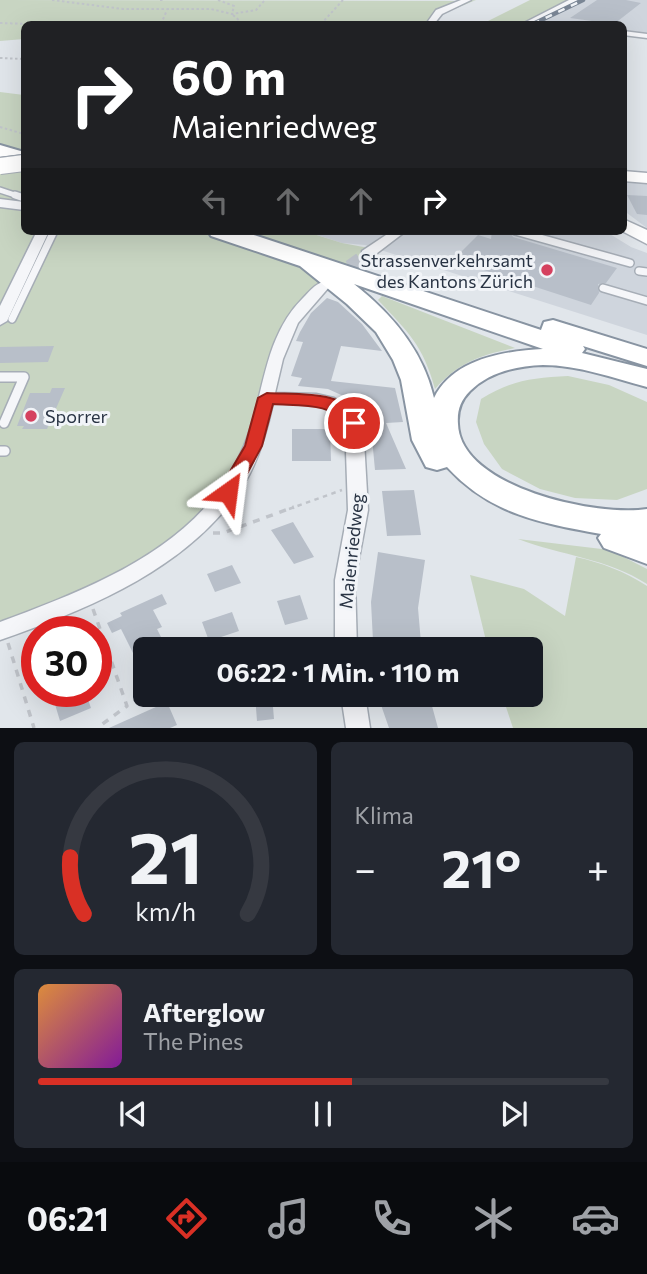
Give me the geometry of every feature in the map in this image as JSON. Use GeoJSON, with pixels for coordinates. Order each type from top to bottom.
{"type":"FeatureCollection","features":[{"type":"Feature","properties":{"kind":"highway"},"geometry":{"type":"LineString","coordinates":[[0,151],[21,160]]}},
{"type":"Feature","properties":{"kind":"highway"},"geometry":{"type":"LineString","coordinates":[[0,164],[21,168]]}},
{"type":"Feature","properties":{"kind":"highway"},"geometry":{"type":"LineString","coordinates":[[228,235],[315,273],[647,376]]}},
{"type":"Feature","properties":{"kind":"highway"},"geometry":{"type":"LineString","coordinates":[[271,235],[647,358]]}},
{"type":"Feature","properties":{"kind":"highway"},"geometry":{"type":"LineString","coordinates":[[315,273],[372,312],[395,340],[412,372],[425,435],[450,477],[501,511],[523,520],[640,534]]}},
{"type":"Feature","properties":{"kind":"highway"},"geometry":{"type":"LineString","coordinates":[[640,534],[553,513],[499,494],[477,479],[457,459],[445,438],[442,416],[447,398],[460,381],[478,369],[511,359],[553,357],[647,376]]}},
{"type":"Feature","properties":{"kind":"street"},"geometry":{"type":"LineString","coordinates":[[432,21],[439,12],[467,0]]}},
{"type":"Feature","properties":{"kind":"street"},"geometry":{"type":"LineString","coordinates":[[532,21],[575,0]]}},
{"type":"Feature","properties":{"kind":"street"},"geometry":{"type":"LineString","coordinates":[[627,34],[647,36]]}},
{"type":"Feature","properties":{"kind":"street"},"geometry":{"type":"LineString","coordinates":[[0,164],[21,161]]}},
{"type":"Feature","properties":{"kind":"street"},"geometry":{"type":"LineString","coordinates":[[627,176],[647,178]]}},
{"type":"Feature","properties":{"kind":"street"},"geometry":{"type":"LineString","coordinates":[[0,203],[21,206]]}},
{"type":"Feature","properties":{"kind":"street"},"geometry":{"type":"LineString","coordinates":[[627,226],[647,238]]}},
{"type":"Feature","properties":{"kind":"street"},"geometry":{"type":"LineString","coordinates":[[6,320],[41,235]]}},
{"type":"Feature","properties":{"kind":"street"},"geometry":{"type":"LineString","coordinates":[[367,254],[394,235]]}},
{"type":"Feature","properties":{"kind":"street"},"geometry":{"type":"LineString","coordinates":[[2,631],[79,600],[146,565],[194,528],[228,492],[254,446],[281,336],[315,273]]}},
{"type":"Feature","properties":{"kind":"street","name":"Maienriedweg"},"geometry":{"type":"LineString","coordinates":[[267,398],[322,401],[343,408],[351,415],[354,423],[359,484],[358,510],[345,580],[346,637]]}},
{"type":"Feature","properties":{"kind":"street"},"geometry":{"type":"LineString","coordinates":[[355,707],[358,728]]}},
{"type":"Feature","properties":{"kind":"lane"},"geometry":{"type":"LineString","coordinates":[[0,190],[21,197]]}},
{"type":"Feature","properties":{"kind":"lane"},"geometry":{"type":"LineString","coordinates":[[6,320],[52,235]]}},
{"type":"Feature","properties":{"kind":"lane"},"geometry":{"type":"LineString","coordinates":[[528,235],[628,265]]}},
{"type":"Feature","properties":{"kind":"lane"},"geometry":{"type":"LineString","coordinates":[[603,288],[647,301]]}},
{"type":"Feature","properties":{"kind":"lane"},"geometry":{"type":"LineString","coordinates":[[0,377],[24,377],[4,423]]}},
{"type":"Feature","properties":{"kind":"path"},"geometry":{"type":"LineString","coordinates":[[52,0],[123,9],[211,9],[232,14],[256,9],[265,0]]}},
{"type":"Feature","properties":{"kind":"path"},"geometry":{"type":"LineString","coordinates":[[160,0],[165,0]]}},
{"type":"Feature","properties":{"kind":"path"},"geometry":{"type":"LineString","coordinates":[[218,0],[234,6],[232,14]]}},
{"type":"Feature","properties":{"kind":"path"},"geometry":{"type":"LineString","coordinates":[[335,0],[338,3]]}},
{"type":"Feature","properties":{"kind":"path"},"geometry":{"type":"LineString","coordinates":[[323,21],[343,0]]}},
{"type":"Feature","properties":{"kind":"path"},"geometry":{"type":"LineString","coordinates":[[162,21],[167,10]]}},
{"type":"Feature","properties":{"kind":"path"},"geometry":{"type":"LineString","coordinates":[[232,14],[240,21]]}},
{"type":"Feature","properties":{"kind":"path"},"geometry":{"type":"LineString","coordinates":[[0,23],[21,24]]}},
{"type":"Feature","properties":{"kind":"path"},"geometry":{"type":"LineString","coordinates":[[0,58],[21,59]]}},
{"type":"Feature","properties":{"kind":"path"},"geometry":{"type":"LineString","coordinates":[[0,127],[21,133]]}},
{"type":"Feature","properties":{"kind":"path"},"geometry":{"type":"LineString","coordinates":[[209,532],[223,533],[359,484]]}},
{"type":"Feature","properties":{"kind":"path"},"geometry":{"type":"LineString","coordinates":[[2,631],[34,728]]}},
{"type":"Feature","properties":{"kind":"path"},"geometry":{"type":"LineString","coordinates":[[97,728],[127,706],[112,665]]}},
{"type":"Feature","properties":{"kind":"shaded area"},"geometry":{"type":"Polygon","coordinates":[[[575,0],[647,0],[647,36],[627,34],[627,21],[532,21],[575,0]]]}},
{"type":"Feature","properties":{"kind":"shaded area"},"geometry":{"type":"Polygon","coordinates":[[[627,176],[647,178],[647,228],[627,213],[627,176]]]}},
{"type":"Feature","properties":{"kind":"shaded area"},"geometry":{"type":"Polygon","coordinates":[[[317,235],[612,235],[647,253],[647,335],[365,245],[342,243],[317,235]]]}},
{"type":"Feature","properties":{"kind":"green space"},"geometry":{"type":"Polygon","coordinates":[[[0,0],[476,0],[452,10],[447,9],[432,21],[21,21],[21,39],[0,41],[0,0]]]}},
{"type":"Feature","properties":{"kind":"green space"},"geometry":{"type":"Polygon","coordinates":[[[530,0],[575,0],[530,21],[488,21],[530,0]]]}},
{"type":"Feature","properties":{"kind":"green space"},"geometry":{"type":"Polygon","coordinates":[[[0,92],[21,95],[21,235],[317,235],[374,249],[340,273],[303,305],[243,469],[172,546],[30,616],[21,616],[21,621],[0,631],[0,92]]]}},
{"type":"Feature","properties":{"kind":"green space"},"geometry":{"type":"Polygon","coordinates":[[[382,296],[515,348],[471,361],[452,372],[435,389],[420,350],[378,300],[382,296]]]}},
{"type":"Feature","properties":{"kind":"green space"},"geometry":{"type":"Polygon","coordinates":[[[568,376],[609,385],[647,402],[647,489],[617,500],[575,498],[540,489],[502,469],[484,444],[476,422],[481,399],[523,381],[568,376]]]}},
{"type":"Feature","properties":{"kind":"green space"},"geometry":{"type":"Polygon","coordinates":[[[518,539],[610,550],[647,569],[647,584],[616,568],[518,539]]]}},
{"type":"Feature","properties":{"kind":"green space"},"geometry":{"type":"Polygon","coordinates":[[[576,557],[613,568],[647,586],[647,728],[513,728],[506,707],[543,707],[543,637],[485,637],[470,575],[524,589],[565,616],[576,557]]]}},
{"type":"Feature","properties":{"kind":"building"},"geometry":{"type":"Polygon","coordinates":[[[597,0],[641,3],[618,21],[570,18],[597,0]]]}},
{"type":"Feature","properties":{"kind":"building"},"geometry":{"type":"Polygon","coordinates":[[[627,195],[647,196],[647,215],[637,214],[627,195]]]}},
{"type":"Feature","properties":{"kind":"building","name":"Strassenverkehrsamt des Kantons Zürich"},"geometry":{"type":"Polygon","coordinates":[[[478,235],[491,239],[492,235],[512,235],[617,268],[606,283],[598,284],[599,293],[591,305],[453,260],[478,235]]]}},
{"type":"Feature","properties":{"kind":"building"},"geometry":{"type":"Polygon","coordinates":[[[327,298],[338,302],[362,324],[382,351],[341,346],[331,381],[395,388],[403,422],[386,423],[406,469],[375,470],[370,417],[359,403],[328,389],[298,386],[302,378],[291,376],[303,342],[296,341],[300,332],[311,313],[327,298]]]}},
{"type":"Feature","properties":{"kind":"building"},"geometry":{"type":"Polygon","coordinates":[[[54,346],[48,362],[0,363],[0,347],[54,346]]]}},
{"type":"Feature","properties":{"kind":"building"},"geometry":{"type":"Polygon","coordinates":[[[52,388],[65,388],[47,429],[22,429],[24,426],[17,426],[30,393],[50,393],[52,388]]]}},
{"type":"Feature","properties":{"kind":"building"},"geometry":{"type":"Polygon","coordinates":[[[292,429],[330,429],[331,461],[292,461],[292,429]]]}},
{"type":"Feature","properties":{"kind":"building"},"geometry":{"type":"Polygon","coordinates":[[[414,490],[421,535],[387,536],[382,491],[414,490]]]}},
{"type":"Feature","properties":{"kind":"building"},"geometry":{"type":"Polygon","coordinates":[[[293,522],[314,557],[294,564],[271,530],[293,522]]]}},
{"type":"Feature","properties":{"kind":"building"},"geometry":{"type":"Polygon","coordinates":[[[378,552],[425,560],[418,608],[420,637],[373,637],[371,602],[378,552]]]}},
{"type":"Feature","properties":{"kind":"building"},"geometry":{"type":"Polygon","coordinates":[[[232,565],[241,583],[215,592],[207,574],[232,565]]]}},
{"type":"Feature","properties":{"kind":"building"},"geometry":{"type":"Polygon","coordinates":[[[162,594],[167,604],[153,610],[162,627],[157,629],[161,637],[133,637],[133,653],[121,629],[112,633],[112,621],[122,616],[120,613],[162,594]]]}},
{"type":"Feature","properties":{"kind":"building"},"geometry":{"type":"Polygon","coordinates":[[[300,595],[308,619],[285,625],[277,601],[300,595]]]}},
{"type":"Feature","properties":{"kind":"building"},"geometry":{"type":"Polygon","coordinates":[[[232,612],[239,631],[221,637],[208,637],[202,622],[232,612]]]}},
{"type":"Feature","properties":{"kind":"building"},"geometry":{"type":"Polygon","coordinates":[[[56,707],[91,707],[91,708],[60,721],[56,707]]]}},
{"type":"Feature","properties":{"kind":"building"},"geometry":{"type":"Polygon","coordinates":[[[156,707],[169,707],[177,725],[170,728],[109,728],[156,707]]]}},
{"type":"Feature","properties":{"kind":"building"},"geometry":{"type":"Polygon","coordinates":[[[256,707],[273,707],[274,719],[257,721],[256,707]]]}},
{"type":"Feature","properties":{"kind":"building"},"geometry":{"type":"Polygon","coordinates":[[[382,707],[432,707],[438,728],[389,728],[382,707]]]}},
{"type":"Feature","properties":{"kind":"tunnel"},"geometry":{"type":"LineString","coordinates":[[333,278],[367,254]]}},
{"type":"Feature","properties":{"kind":"railway"},"geometry":{"type":"LineString","coordinates":[[539,21],[583,0]]}},
{"type":"Feature","properties":{"kind":"railway"},"geometry":{"type":"LineString","coordinates":[[0,159],[21,156]]}},
{"type":"Feature","properties":{"kind":"place","name":"Strassenverkehrsamt des Kantons Zürich"},"geometry":{"type":"Point","coordinates":[547,270]}},
{"type":"Feature","properties":{"kind":"place","name":"Sporrer"},"geometry":{"type":"Point","coordinates":[31,416]}},
{"type":"Feature","properties":{"kind":"route"},"geometry":{"type":"LineString","coordinates":[[228,492],[254,446],[267,398],[334,404],[351,415],[354,423]]}}]}
